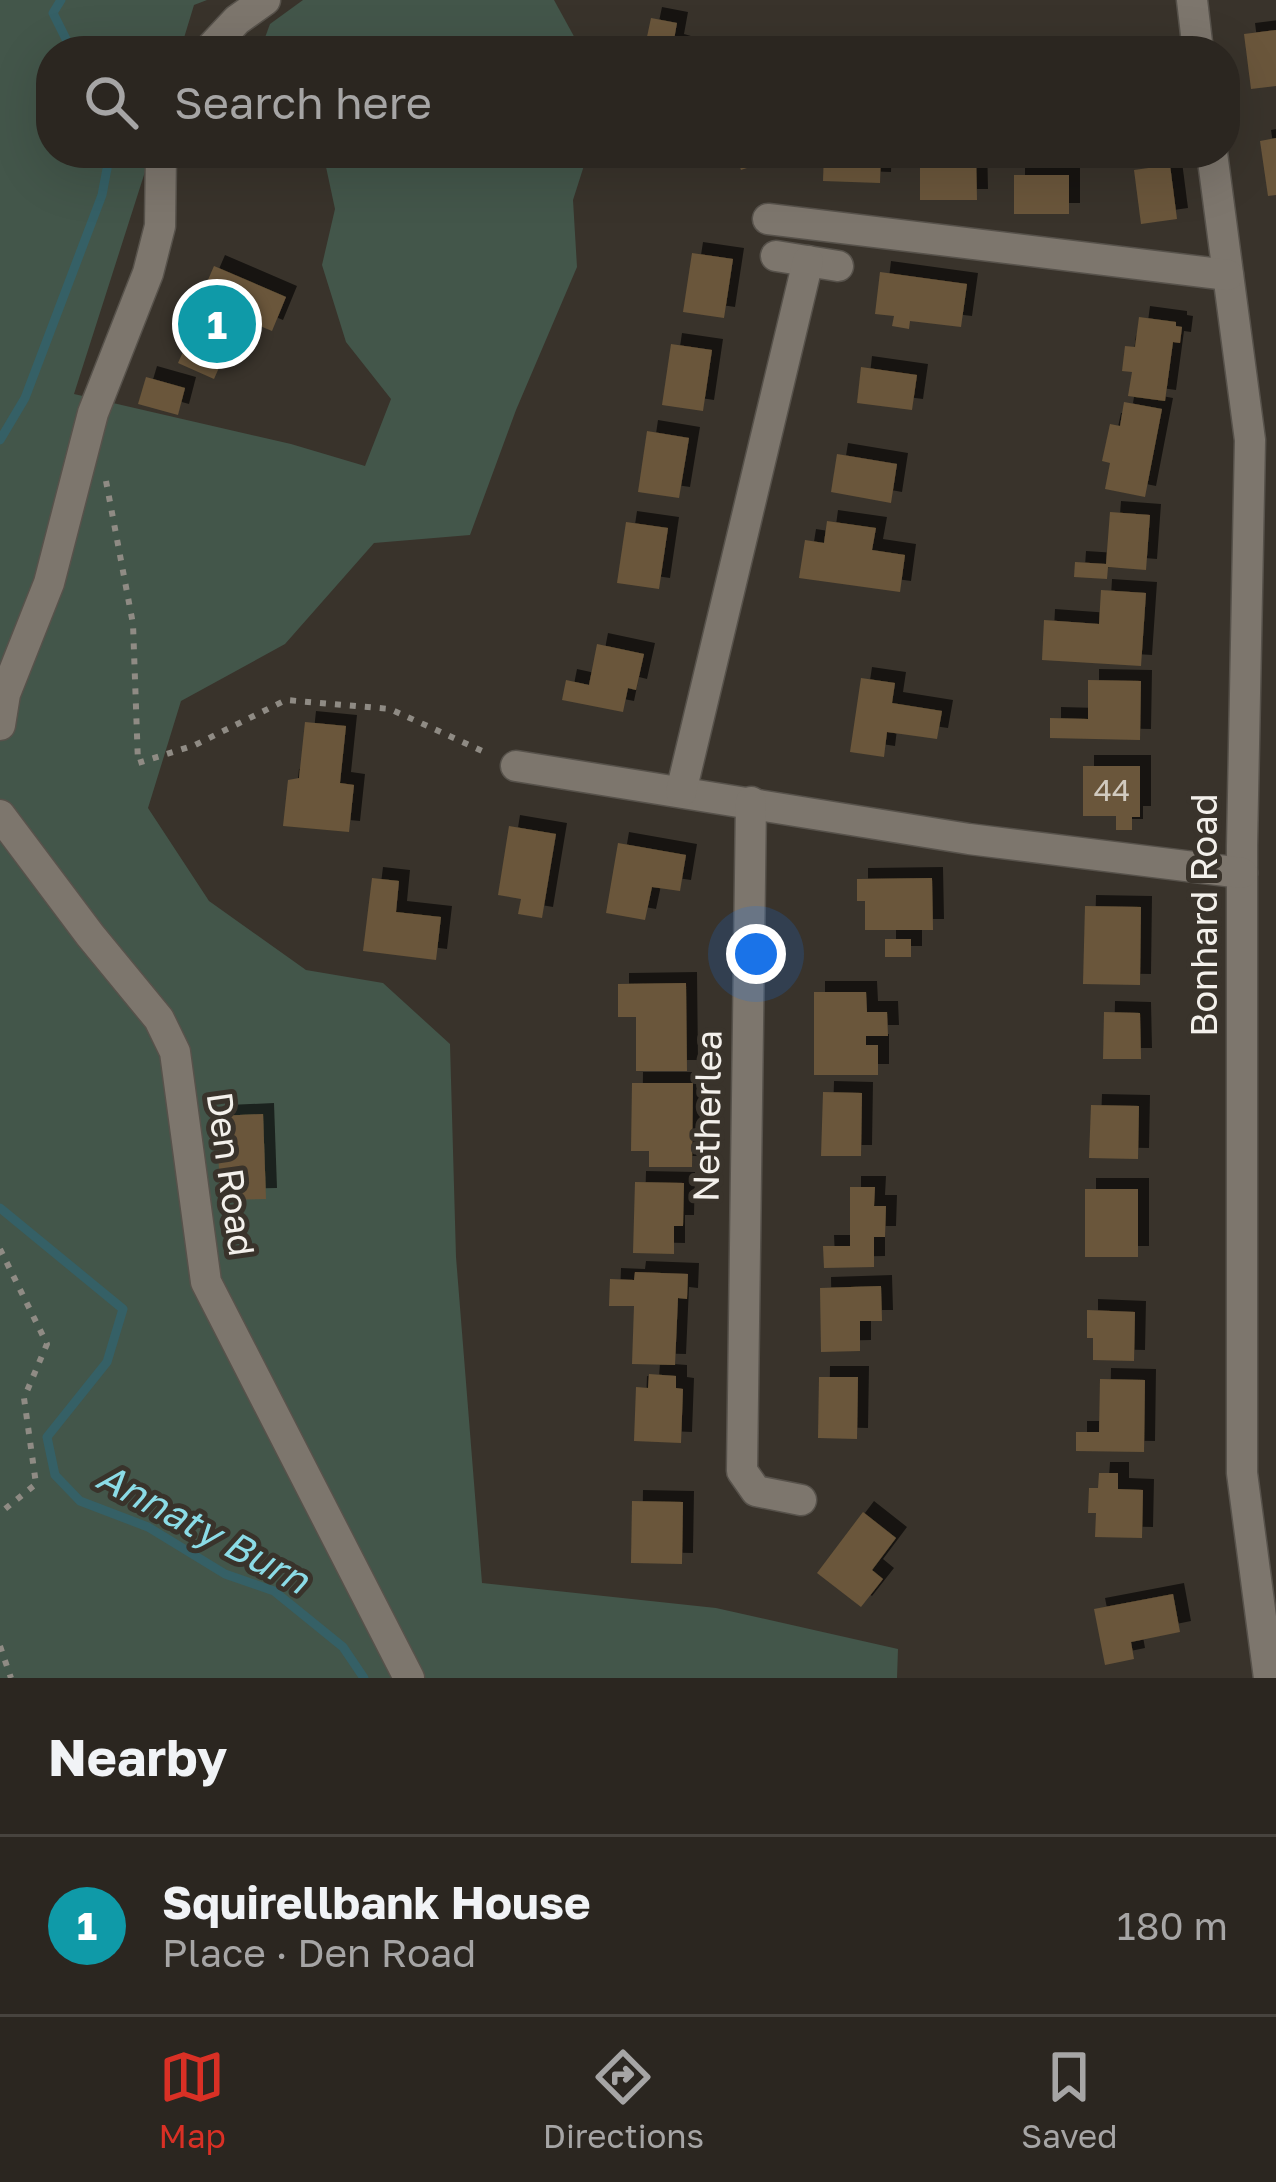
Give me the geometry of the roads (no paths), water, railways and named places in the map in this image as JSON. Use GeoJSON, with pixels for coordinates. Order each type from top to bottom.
{"type":"FeatureCollection","features":[{"type":"Feature","properties":{"kind":"street"},"geometry":{"type":"LineString","coordinates":[[222,36],[266,0]]}},
{"type":"Feature","properties":{"kind":"street"},"geometry":{"type":"LineString","coordinates":[[1192,0],[1196,36]]}},
{"type":"Feature","properties":{"kind":"street"},"geometry":{"type":"LineString","coordinates":[[0,725],[4,694],[49,583],[93,413],[148,272],[160,226],[160,168]]}},
{"type":"Feature","properties":{"kind":"street","name":"Bonhard Road"},"geometry":{"type":"LineString","coordinates":[[1214,168],[1228,275],[1263,431],[1242,873],[1242,1473],[1269,1678]]}},
{"type":"Feature","properties":{"kind":"street"},"geometry":{"type":"LineString","coordinates":[[768,219],[1228,275]]}},
{"type":"Feature","properties":{"kind":"street"},"geometry":{"type":"LineString","coordinates":[[681,792],[823,263],[776,256]]}},
{"type":"Feature","properties":{"kind":"street"},"geometry":{"type":"LineString","coordinates":[[516,766],[969,839],[1242,873]]}},
{"type":"Feature","properties":{"kind":"street","name":"Netherlea"},"geometry":{"type":"LineString","coordinates":[[751,802],[742,1471],[756,1491],[801,1500]]}},
{"type":"Feature","properties":{"kind":"street","name":"Den Road"},"geometry":{"type":"LineString","coordinates":[[0,815],[159,1018],[175,1052],[206,1282],[409,1678]]}},
{"type":"Feature","properties":{"kind":"waterway","name":"Annaty Burn"},"geometry":{"type":"LineString","coordinates":[[61,0],[53,13],[64,36]]}},
{"type":"Feature","properties":{"kind":"waterway","name":"Annaty Burn"},"geometry":{"type":"LineString","coordinates":[[0,440],[25,398],[102,195],[107,168]]}},
{"type":"Feature","properties":{"kind":"waterway","name":"Annaty Burn"},"geometry":{"type":"LineString","coordinates":[[0,1208],[123,1309],[107,1362],[47,1437],[55,1475],[80,1501],[148,1527],[225,1574],[274,1591],[343,1647],[364,1678]]}},
{"type":"Feature","properties":{"kind":"place","name":"Squirellbank House"},"geometry":{"type":"Point","coordinates":[217,324]}}]}
